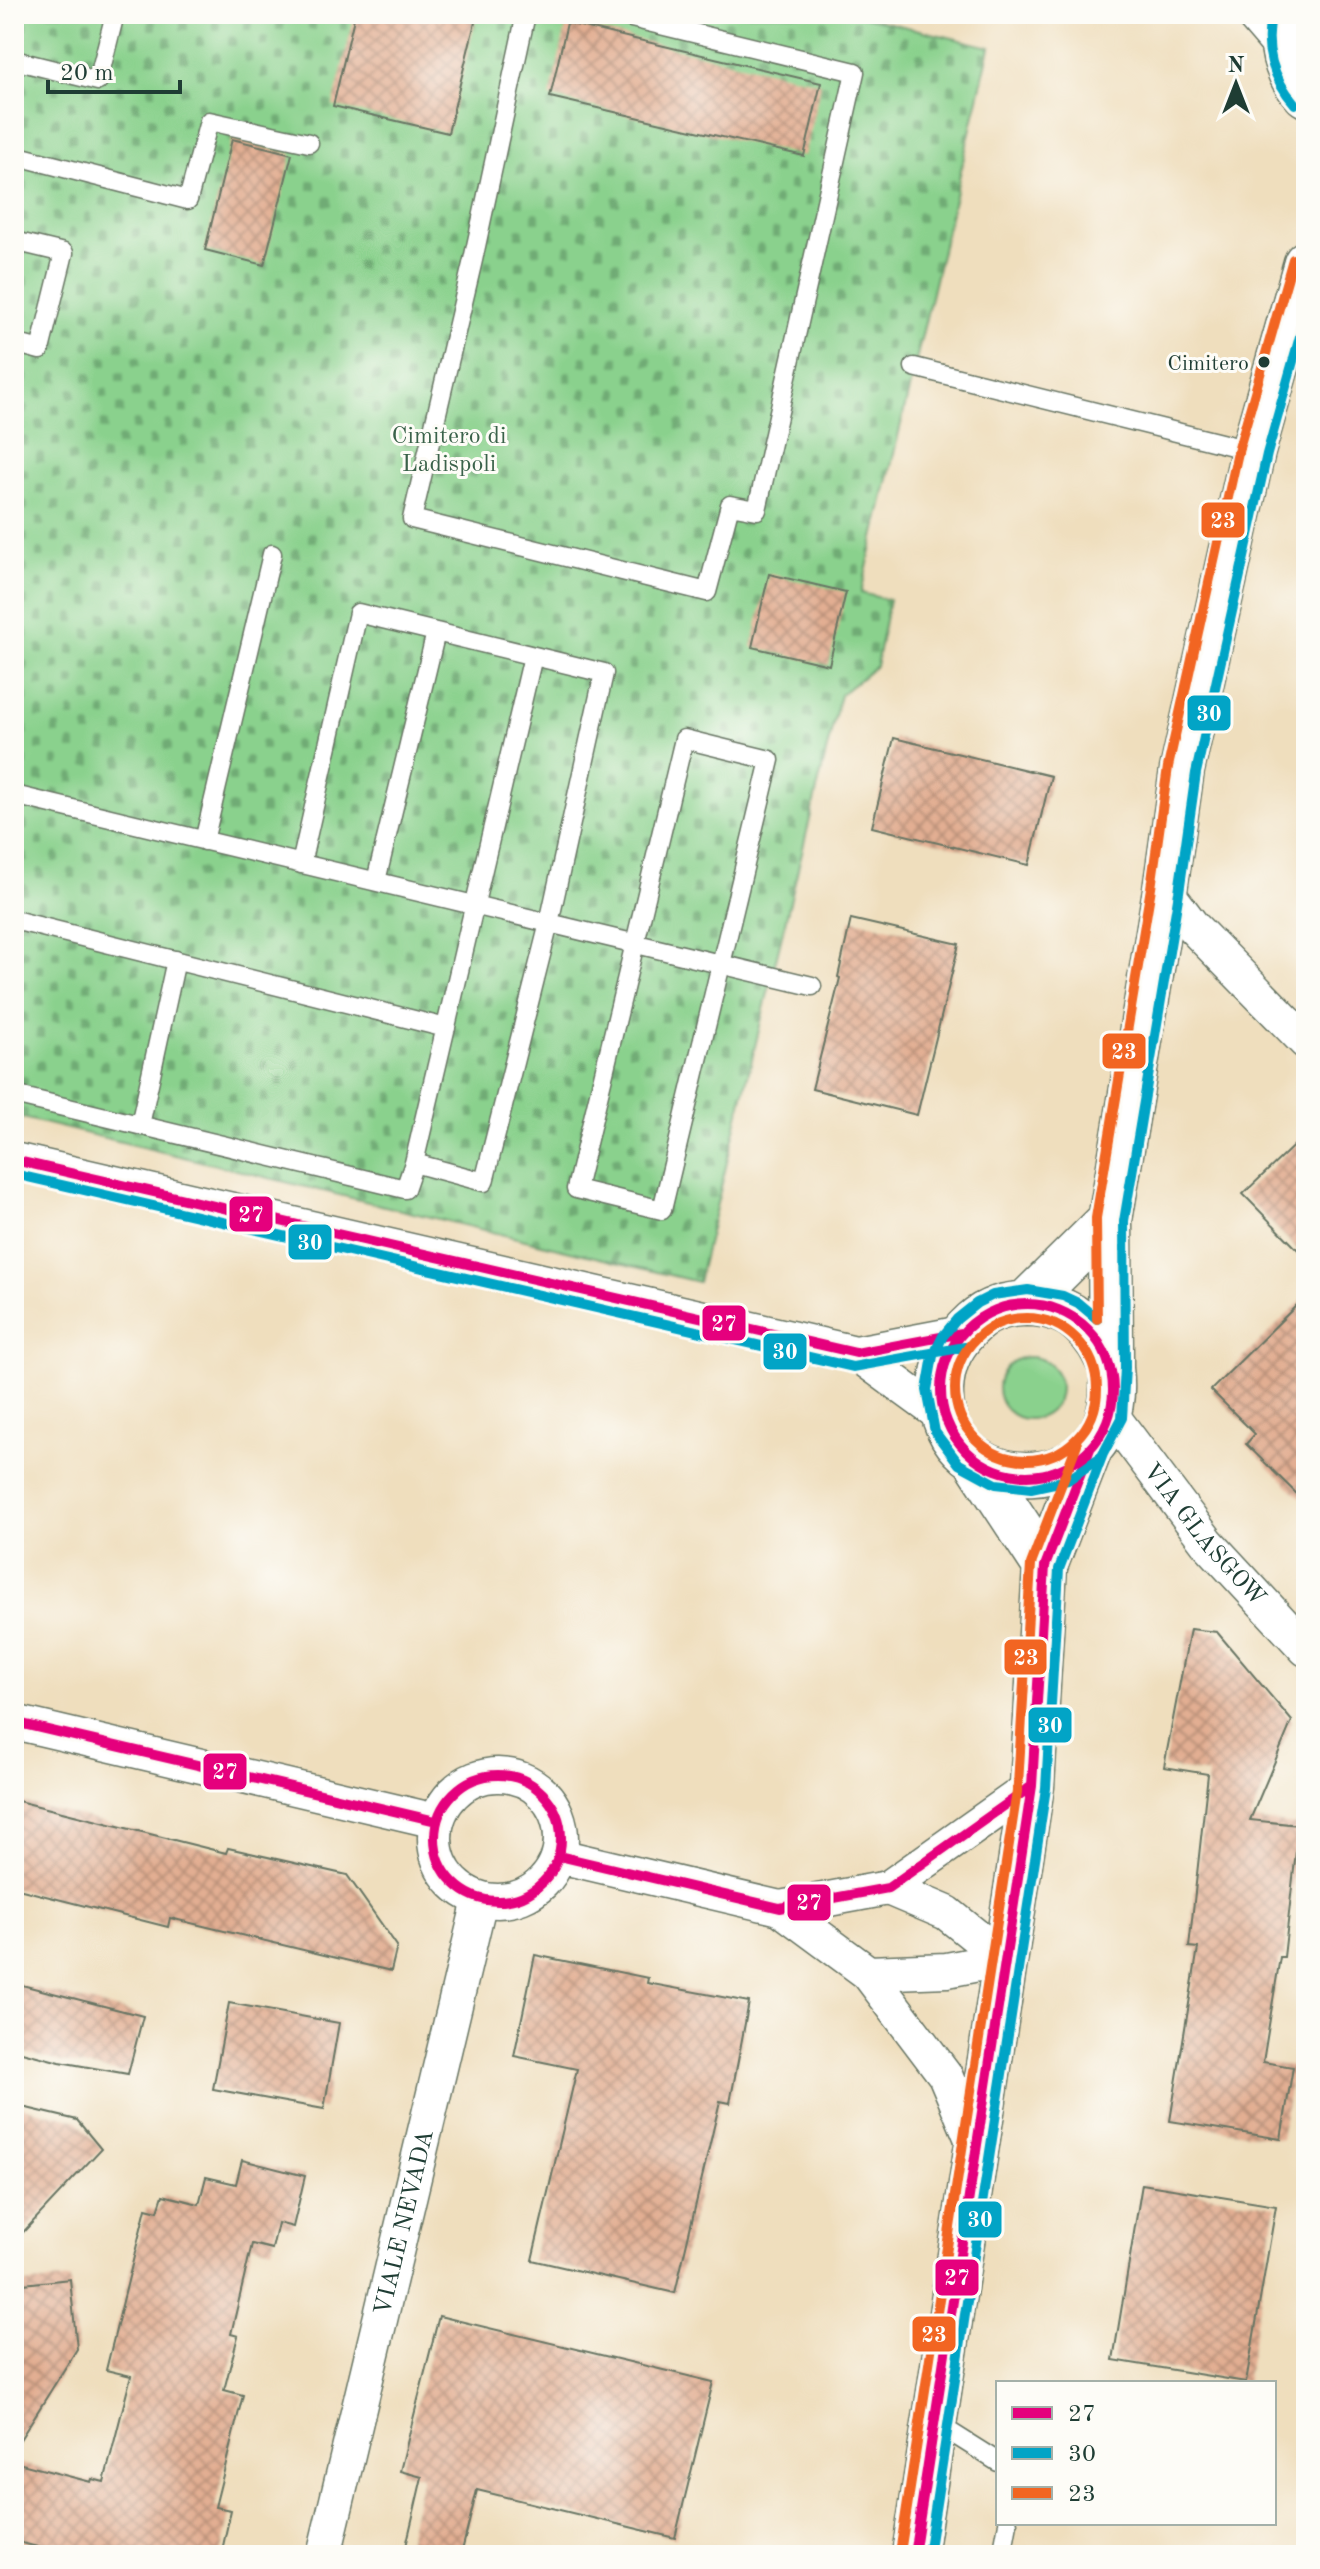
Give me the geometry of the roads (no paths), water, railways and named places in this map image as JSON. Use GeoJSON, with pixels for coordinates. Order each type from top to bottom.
{"type":"FeatureCollection","features":[{"type":"Feature","properties":{"kind":"street"},"geometry":{"type":"LineString","coordinates":[[1252,14],[1285,32],[1289,71],[1306,95]]}},
{"type":"Feature","properties":{"kind":"street"},"geometry":{"type":"LineString","coordinates":[[914,2555],[1032,1786],[1045,1566],[1113,1391],[1110,1220],[1182,770],[1253,451],[1306,263]]}},
{"type":"Feature","properties":{"kind":"street"},"geometry":{"type":"LineString","coordinates":[[1165,890],[1193,927],[1306,1042]]}},
{"type":"Feature","properties":{"kind":"street"},"geometry":{"type":"LineString","coordinates":[[14,1160],[856,1353],[945,1418]]}},
{"type":"Feature","properties":{"kind":"street"},"geometry":{"type":"LineString","coordinates":[[1025,1304],[1110,1220]]}},
{"type":"Feature","properties":{"kind":"street"},"geometry":{"type":"LineString","coordinates":[[1045,1566],[974,1458],[956,1440],[945,1418],[941,1396],[942,1373],[949,1352],[962,1333],[980,1317],[1002,1307],[1025,1304],[1053,1307],[1079,1320],[1099,1342],[1111,1368]]}},
{"type":"Feature","properties":{"kind":"street"},"geometry":{"type":"LineString","coordinates":[[856,1353],[962,1333]]}},
{"type":"Feature","properties":{"kind":"street"},"geometry":{"type":"LineString","coordinates":[[974,1458],[996,1470],[1021,1476],[1046,1474],[1070,1465],[1100,1431]]}},
{"type":"Feature","properties":{"kind":"street","name":"VIA GLASGOW"},"geometry":{"type":"LineString","coordinates":[[1100,1431],[1306,1649]]}},
{"type":"Feature","properties":{"kind":"street"},"geometry":{"type":"LineString","coordinates":[[14,1722],[436,1821]]}},
{"type":"Feature","properties":{"kind":"street"},"geometry":{"type":"LineString","coordinates":[[495,1774],[515,1777],[533,1786],[548,1799],[558,1816],[562,1836],[559,1856],[551,1874],[528,1893],[500,1902],[480,1900],[461,1891],[447,1878],[437,1860],[434,1840],[436,1821],[445,1802],[458,1788],[476,1778],[495,1774]]}},
{"type":"Feature","properties":{"kind":"street"},"geometry":{"type":"LineString","coordinates":[[780,1908],[888,1888],[1032,1786]]}},
{"type":"Feature","properties":{"kind":"street"},"geometry":{"type":"LineString","coordinates":[[559,1856],[780,1908],[868,1973],[945,2075],[975,2146]]}},
{"type":"Feature","properties":{"kind":"street"},"geometry":{"type":"LineString","coordinates":[[888,1888],[947,1913],[1004,1959]]}},
{"type":"Feature","properties":{"kind":"street","name":"VIALE NEVADA"},"geometry":{"type":"LineString","coordinates":[[323,2552],[480,1900]]}},
{"type":"Feature","properties":{"kind":"street"},"geometry":{"type":"LineString","coordinates":[[868,1973],[947,1970],[1004,1959]]}},
{"type":"Feature","properties":{"kind":"lane"},"geometry":{"type":"LineString","coordinates":[[14,60],[98,81],[115,14]]}},
{"type":"Feature","properties":{"kind":"lane"},"geometry":{"type":"LineString","coordinates":[[526,14],[473,260],[412,519],[707,592],[730,505],[757,510],[855,72],[615,14]]}},
{"type":"Feature","properties":{"kind":"lane"},"geometry":{"type":"LineString","coordinates":[[14,155],[188,200],[209,121],[309,143]]}},
{"type":"Feature","properties":{"kind":"lane"},"geometry":{"type":"LineString","coordinates":[[14,241],[64,253],[40,350],[14,343]]}},
{"type":"Feature","properties":{"kind":"lane"},"geometry":{"type":"LineString","coordinates":[[914,367],[1253,451]]}},
{"type":"Feature","properties":{"kind":"lane"},"geometry":{"type":"LineString","coordinates":[[204,841],[272,554]]}},
{"type":"Feature","properties":{"kind":"lane"},"geometry":{"type":"LineString","coordinates":[[301,864],[358,613],[604,673],[549,923],[484,1182],[414,1163]]}},
{"type":"Feature","properties":{"kind":"lane"},"geometry":{"type":"LineString","coordinates":[[376,881],[436,632]]}},
{"type":"Feature","properties":{"kind":"lane"},"geometry":{"type":"LineString","coordinates":[[14,1095],[405,1189],[414,1163],[533,656]]}},
{"type":"Feature","properties":{"kind":"lane"},"geometry":{"type":"LineString","coordinates":[[684,739],[770,760],[721,965],[662,1210],[576,1189],[684,739]]}},
{"type":"Feature","properties":{"kind":"lane"},"geometry":{"type":"LineString","coordinates":[[14,795],[812,986]]}},
{"type":"Feature","properties":{"kind":"lane"},"geometry":{"type":"LineString","coordinates":[[14,920],[446,1028]]}},
{"type":"Feature","properties":{"kind":"lane"},"geometry":{"type":"LineString","coordinates":[[140,1125],[176,960]]}},
{"type":"Feature","properties":{"kind":"lane"},"geometry":{"type":"LineString","coordinates":[[934,2422],[996,2461]]}},
{"type":"Feature","properties":{"kind":"lane"},"geometry":{"type":"LineString","coordinates":[[1002,2555],[1008,2525]]}},
{"type":"Feature","properties":{"kind":"place","name":"Cimitero"},"geometry":{"type":"Point","coordinates":[1264,362]}},
{"type":"Feature","properties":{"kind":"park label","name":"Cimitero di Ladispoli"},"geometry":{"type":"Point","coordinates":[449,449]}}]}
